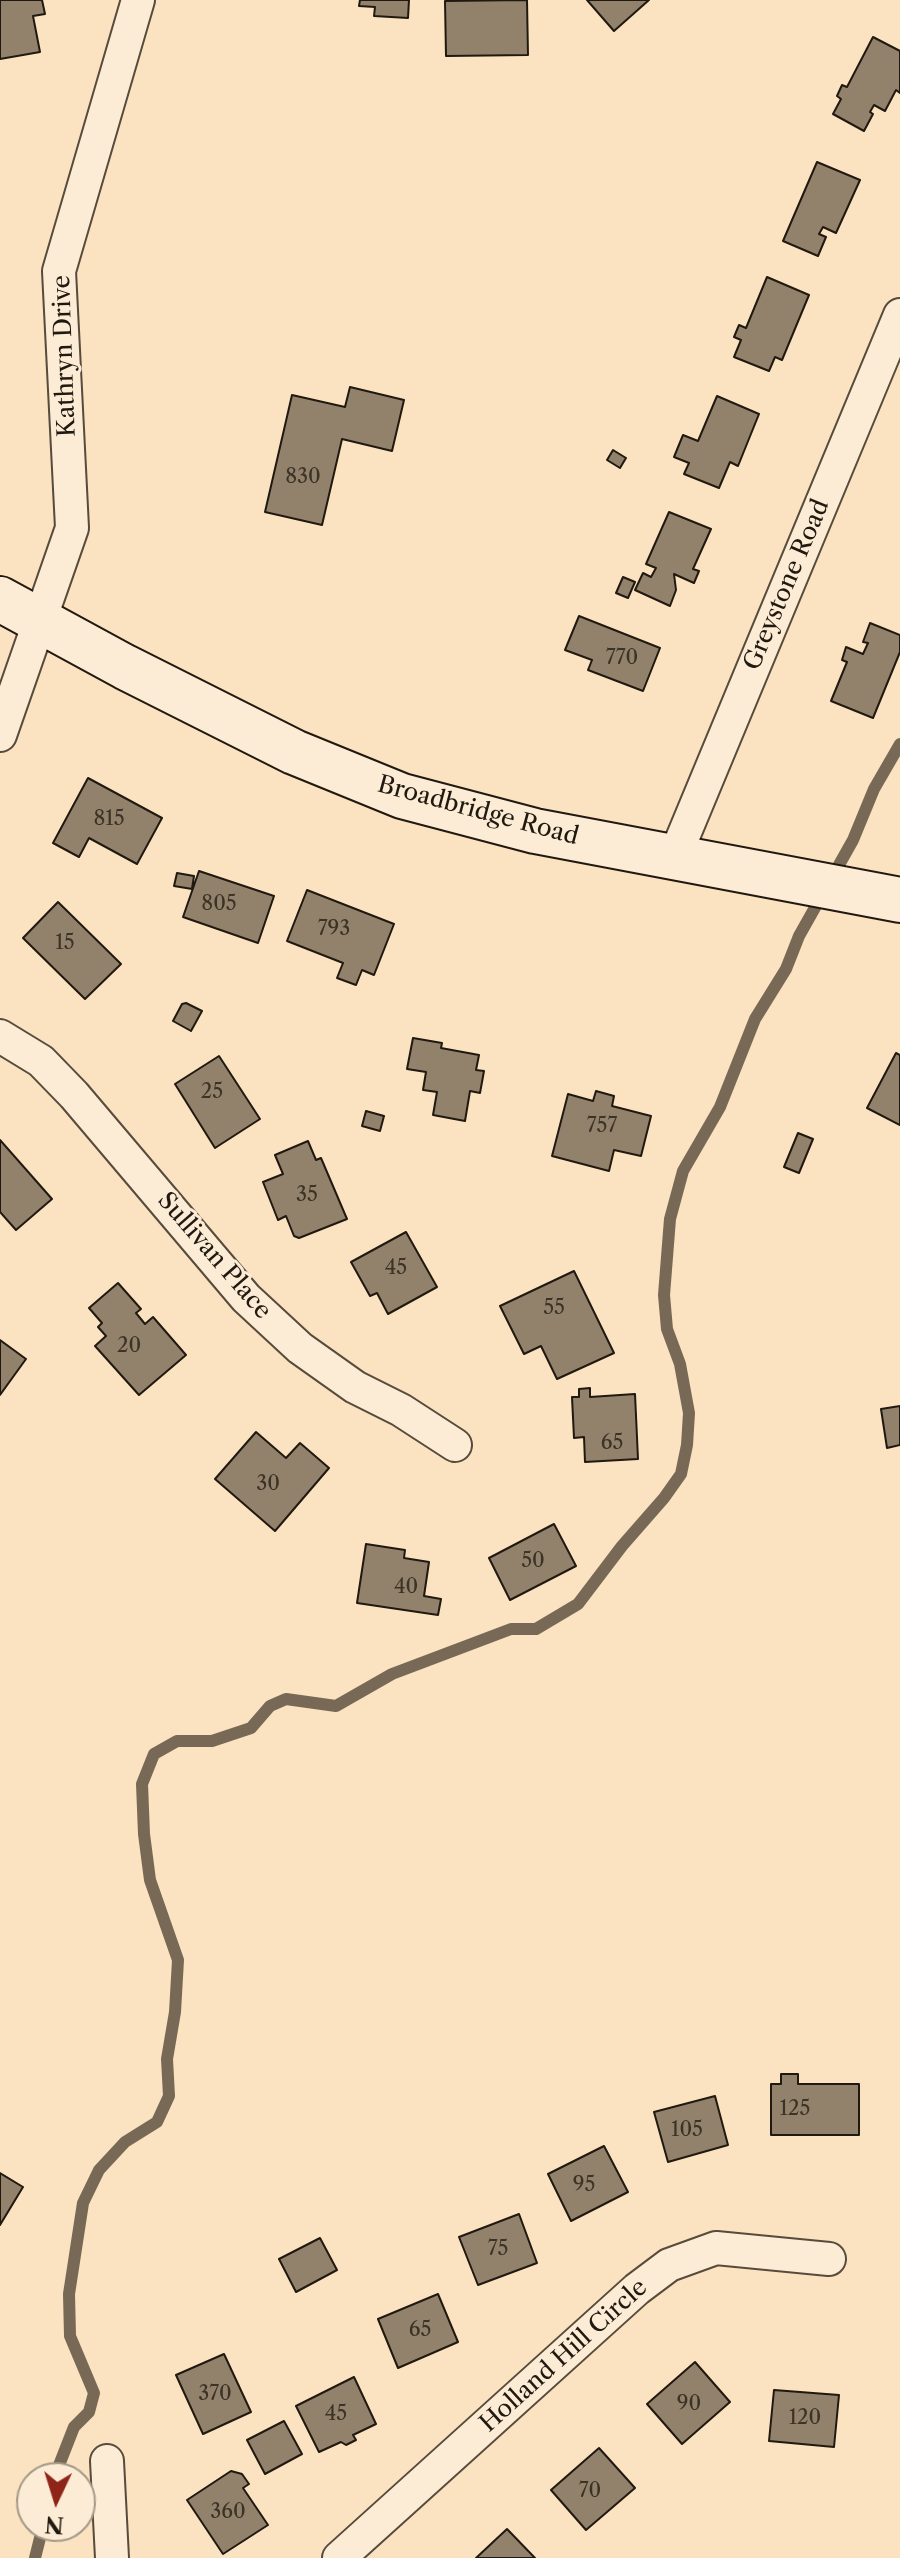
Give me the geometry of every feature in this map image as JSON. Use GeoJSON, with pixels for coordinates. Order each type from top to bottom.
{"type":"FeatureCollection","features":[{"type":"Feature","properties":{"kind":"main road","name":"Broadbridge Road"},"geometry":{"type":"LineString","coordinates":[[0,599],[294,752],[402,796],[535,831],[898,899]]}},
{"type":"Feature","properties":{"kind":"street","name":"Kathryn Drive"},"geometry":{"type":"LineString","coordinates":[[0,735],[72,528],[59,271],[138,0]]}},
{"type":"Feature","properties":{"kind":"street","name":"Greystone Road"},"geometry":{"type":"LineString","coordinates":[[675,856],[900,315]]}},
{"type":"Feature","properties":{"kind":"street","name":"Sullivan Place"},"geometry":{"type":"LineString","coordinates":[[0,1036],[41,1061],[74,1095],[246,1298],[300,1348],[355,1387],[401,1410],[455,1445]]}},
{"type":"Feature","properties":{"kind":"street","name":"Holland Hill Circle"},"geometry":{"type":"LineString","coordinates":[[339,2558],[637,2289],[669,2265],[716,2248],[829,2259]]}},
{"type":"Feature","properties":{"kind":"street"},"geometry":{"type":"LineString","coordinates":[[107,2461],[112,2558]]}},
{"type":"Feature","properties":{"kind":"building"},"geometry":{"type":"Polygon","coordinates":[[[0,0],[42,0],[45,14],[33,16],[40,52],[0,59],[0,0]]]}},
{"type":"Feature","properties":{"kind":"building"},"geometry":{"type":"Polygon","coordinates":[[[360,0],[409,0],[408,18],[374,16],[375,7],[359,6],[360,0]]]}},
{"type":"Feature","properties":{"kind":"building"},"geometry":{"type":"Polygon","coordinates":[[[527,0],[528,55],[446,56],[445,1],[527,0]]]}},
{"type":"Feature","properties":{"kind":"building"},"geometry":{"type":"Polygon","coordinates":[[[587,0],[649,0],[614,31],[587,0]]]}},
{"type":"Feature","properties":{"kind":"building"},"geometry":{"type":"Polygon","coordinates":[[[873,37],[900,51],[900,93],[896,90],[885,111],[874,105],[864,131],[833,114],[841,99],[837,96],[842,85],[847,87],[873,37]]]}},
{"type":"Feature","properties":{"kind":"building"},"geometry":{"type":"Polygon","coordinates":[[[817,162],[860,180],[836,233],[823,227],[819,234],[826,237],[818,256],[783,241],[817,162]]]}},
{"type":"Feature","properties":{"kind":"building"},"geometry":{"type":"Polygon","coordinates":[[[767,277],[809,295],[782,360],[775,357],[769,371],[734,357],[741,340],[734,337],[739,325],[746,328],[767,277]]]}},
{"type":"Feature","properties":{"kind":"building"},"geometry":{"type":"Polygon","coordinates":[[[350,387],[404,400],[392,451],[342,439],[322,525],[265,512],[292,395],[345,407],[350,387]]]}},
{"type":"Feature","properties":{"kind":"building"},"geometry":{"type":"Polygon","coordinates":[[[717,396],[759,414],[738,466],[730,462],[719,488],[684,474],[689,463],[674,457],[683,435],[698,441],[717,396]]]}},
{"type":"Feature","properties":{"kind":"building"},"geometry":{"type":"Polygon","coordinates":[[[613,450],[626,458],[620,468],[607,460],[613,450]]]}},
{"type":"Feature","properties":{"kind":"building"},"geometry":{"type":"Polygon","coordinates":[[[669,512],[711,529],[693,569],[699,571],[694,583],[674,574],[676,590],[670,606],[635,590],[643,573],[651,577],[656,568],[646,564],[669,512]]]}},
{"type":"Feature","properties":{"kind":"building"},"geometry":{"type":"Polygon","coordinates":[[[623,577],[635,582],[628,598],[616,593],[623,577]]]}},
{"type":"Feature","properties":{"kind":"building"},"geometry":{"type":"Polygon","coordinates":[[[579,616],[660,648],[643,691],[588,670],[592,660],[565,650],[579,616]]]}},
{"type":"Feature","properties":{"kind":"building"},"geometry":{"type":"Polygon","coordinates":[[[870,623],[900,635],[900,652],[873,718],[831,701],[847,662],[842,660],[846,647],[863,654],[868,643],[863,642],[870,623]]]}},
{"type":"Feature","properties":{"kind":"building"},"geometry":{"type":"Polygon","coordinates":[[[88,778],[162,818],[137,864],[89,838],[79,857],[53,843],[88,778]]]}},
{"type":"Feature","properties":{"kind":"building"},"geometry":{"type":"Polygon","coordinates":[[[199,871],[274,896],[258,943],[183,917],[199,871]]]}},
{"type":"Feature","properties":{"kind":"building"},"geometry":{"type":"Polygon","coordinates":[[[177,873],[194,876],[192,889],[174,886],[177,873]]]}},
{"type":"Feature","properties":{"kind":"building"},"geometry":{"type":"Polygon","coordinates":[[[307,890],[394,924],[374,975],[362,970],[356,985],[337,978],[343,963],[287,941],[307,890]]]}},
{"type":"Feature","properties":{"kind":"building"},"geometry":{"type":"Polygon","coordinates":[[[58,902],[121,964],[85,999],[23,938],[58,902]]]}},
{"type":"Feature","properties":{"kind":"building"},"geometry":{"type":"Polygon","coordinates":[[[182,1004],[202,1011],[191,1031],[173,1021],[182,1004]]]}},
{"type":"Feature","properties":{"kind":"building"},"geometry":{"type":"Polygon","coordinates":[[[413,1038],[442,1043],[441,1048],[479,1055],[476,1070],[484,1071],[480,1093],[470,1091],[465,1121],[433,1115],[437,1092],[423,1090],[426,1072],[407,1069],[413,1038]]]}},
{"type":"Feature","properties":{"kind":"building"},"geometry":{"type":"Polygon","coordinates":[[[896,1053],[900,1055],[900,1125],[867,1108],[896,1053]]]}},
{"type":"Feature","properties":{"kind":"building"},"geometry":{"type":"Polygon","coordinates":[[[219,1056],[260,1119],[215,1148],[175,1084],[219,1056]]]}},
{"type":"Feature","properties":{"kind":"building"},"geometry":{"type":"Polygon","coordinates":[[[596,1091],[614,1096],[612,1106],[651,1116],[641,1156],[614,1150],[609,1171],[552,1156],[568,1094],[593,1101],[596,1091]]]}},
{"type":"Feature","properties":{"kind":"building"},"geometry":{"type":"Polygon","coordinates":[[[366,1111],[384,1116],[380,1131],[362,1126],[366,1111]]]}},
{"type":"Feature","properties":{"kind":"building"},"geometry":{"type":"Polygon","coordinates":[[[798,1133],[813,1139],[799,1173],[784,1167],[798,1133]]]}},
{"type":"Feature","properties":{"kind":"building"},"geometry":{"type":"Polygon","coordinates":[[[0,1140],[52,1199],[16,1230],[0,1212],[0,1140]]]}},
{"type":"Feature","properties":{"kind":"building"},"geometry":{"type":"Polygon","coordinates":[[[308,1141],[316,1160],[321,1158],[347,1219],[299,1238],[294,1236],[286,1216],[278,1220],[263,1182],[283,1174],[275,1155],[308,1141]]]}},
{"type":"Feature","properties":{"kind":"building"},"geometry":{"type":"Polygon","coordinates":[[[406,1232],[437,1287],[388,1314],[377,1293],[370,1296],[351,1262],[406,1232]]]}},
{"type":"Feature","properties":{"kind":"building"},"geometry":{"type":"Polygon","coordinates":[[[574,1271],[614,1353],[557,1379],[541,1346],[524,1354],[500,1306],[574,1271]]]}},
{"type":"Feature","properties":{"kind":"building"},"geometry":{"type":"Polygon","coordinates":[[[118,1283],[141,1309],[136,1313],[145,1324],[153,1317],[186,1355],[139,1395],[95,1346],[106,1336],[98,1327],[102,1323],[89,1308],[118,1283]]]}},
{"type":"Feature","properties":{"kind":"building"},"geometry":{"type":"Polygon","coordinates":[[[0,1340],[26,1359],[0,1395],[0,1340]]]}},
{"type":"Feature","properties":{"kind":"building"},"geometry":{"type":"Polygon","coordinates":[[[590,1388],[590,1397],[635,1394],[638,1459],[585,1462],[584,1437],[574,1438],[572,1397],[579,1397],[579,1389],[590,1388]]]}},
{"type":"Feature","properties":{"kind":"building"},"geometry":{"type":"Polygon","coordinates":[[[900,1406],[900,1445],[887,1448],[881,1409],[900,1406]]]}},
{"type":"Feature","properties":{"kind":"building"},"geometry":{"type":"Polygon","coordinates":[[[256,1432],[286,1458],[300,1443],[329,1468],[275,1531],[215,1479],[256,1432]]]}},
{"type":"Feature","properties":{"kind":"building"},"geometry":{"type":"Polygon","coordinates":[[[554,1524],[576,1566],[510,1600],[489,1558],[554,1524]]]}},
{"type":"Feature","properties":{"kind":"building"},"geometry":{"type":"Polygon","coordinates":[[[366,1544],[405,1550],[404,1558],[429,1562],[424,1596],[441,1599],[438,1615],[357,1603],[366,1544]]]}},
{"type":"Feature","properties":{"kind":"building"},"geometry":{"type":"Polygon","coordinates":[[[781,2074],[798,2074],[798,2084],[859,2084],[859,2135],[771,2135],[771,2084],[781,2084],[781,2074]]]}},
{"type":"Feature","properties":{"kind":"building"},"geometry":{"type":"Polygon","coordinates":[[[715,2096],[728,2145],[668,2162],[654,2112],[715,2096]]]}},
{"type":"Feature","properties":{"kind":"building"},"geometry":{"type":"Polygon","coordinates":[[[604,2146],[628,2192],[571,2221],[548,2174],[604,2146]]]}},
{"type":"Feature","properties":{"kind":"building"},"geometry":{"type":"Polygon","coordinates":[[[0,2173],[23,2187],[0,2225],[0,2173]]]}},
{"type":"Feature","properties":{"kind":"building"},"geometry":{"type":"Polygon","coordinates":[[[519,2214],[537,2263],[478,2285],[459,2237],[519,2214]]]}},
{"type":"Feature","properties":{"kind":"building"},"geometry":{"type":"Polygon","coordinates":[[[320,2238],[337,2270],[296,2292],[279,2259],[320,2238]]]}},
{"type":"Feature","properties":{"kind":"building"},"geometry":{"type":"Polygon","coordinates":[[[438,2294],[458,2342],[398,2368],[378,2319],[438,2294]]]}},
{"type":"Feature","properties":{"kind":"building"},"geometry":{"type":"Polygon","coordinates":[[[224,2354],[251,2412],[203,2434],[176,2375],[224,2354]]]}},
{"type":"Feature","properties":{"kind":"building"},"geometry":{"type":"Polygon","coordinates":[[[695,2362],[730,2402],[682,2444],[647,2404],[695,2362]]]}},
{"type":"Feature","properties":{"kind":"building"},"geometry":{"type":"Polygon","coordinates":[[[354,2377],[376,2424],[353,2435],[356,2440],[346,2445],[341,2442],[319,2452],[296,2406],[354,2377]]]}},
{"type":"Feature","properties":{"kind":"building"},"geometry":{"type":"Polygon","coordinates":[[[774,2390],[839,2395],[834,2447],[769,2441],[774,2390]]]}},
{"type":"Feature","properties":{"kind":"building"},"geometry":{"type":"Polygon","coordinates":[[[284,2421],[302,2454],[265,2474],[247,2440],[284,2421]]]}},
{"type":"Feature","properties":{"kind":"building"},"geometry":{"type":"Polygon","coordinates":[[[599,2448],[635,2488],[586,2530],[551,2490],[599,2448]]]}},
{"type":"Feature","properties":{"kind":"building"},"geometry":{"type":"Polygon","coordinates":[[[231,2471],[242,2474],[249,2484],[243,2488],[268,2525],[223,2554],[187,2500],[231,2471]]]}},
{"type":"Feature","properties":{"kind":"building"},"geometry":{"type":"Polygon","coordinates":[[[507,2529],[535,2558],[476,2558],[507,2529]]]}},
{"type":"Feature","properties":{"kind":"waterway"},"geometry":{"type":"LineString","coordinates":[[60,2462],[74,2427],[89,2412],[94,2393],[70,2336],[69,2294],[83,2203],[99,2170],[125,2142],[157,2122],[169,2096],[167,2059],[175,2012],[178,1960],[150,1880],[144,1834],[142,1784],[154,1754],[177,1741],[212,1741],[251,1728],[270,1706],[286,1699],[336,1706],[392,1674],[511,1629],[536,1629],[578,1604],[664,1498],[681,1474],[689,1413],[680,1364],[667,1329],[664,1295],[670,1219],[683,1171],[720,1107],[755,1019],[786,969],[799,936],[853,840],[874,789],[900,744]]}},
{"type":"Feature","properties":{"kind":"waterway"},"geometry":{"type":"LineString","coordinates":[[35,2558],[39,2542]]}}]}
